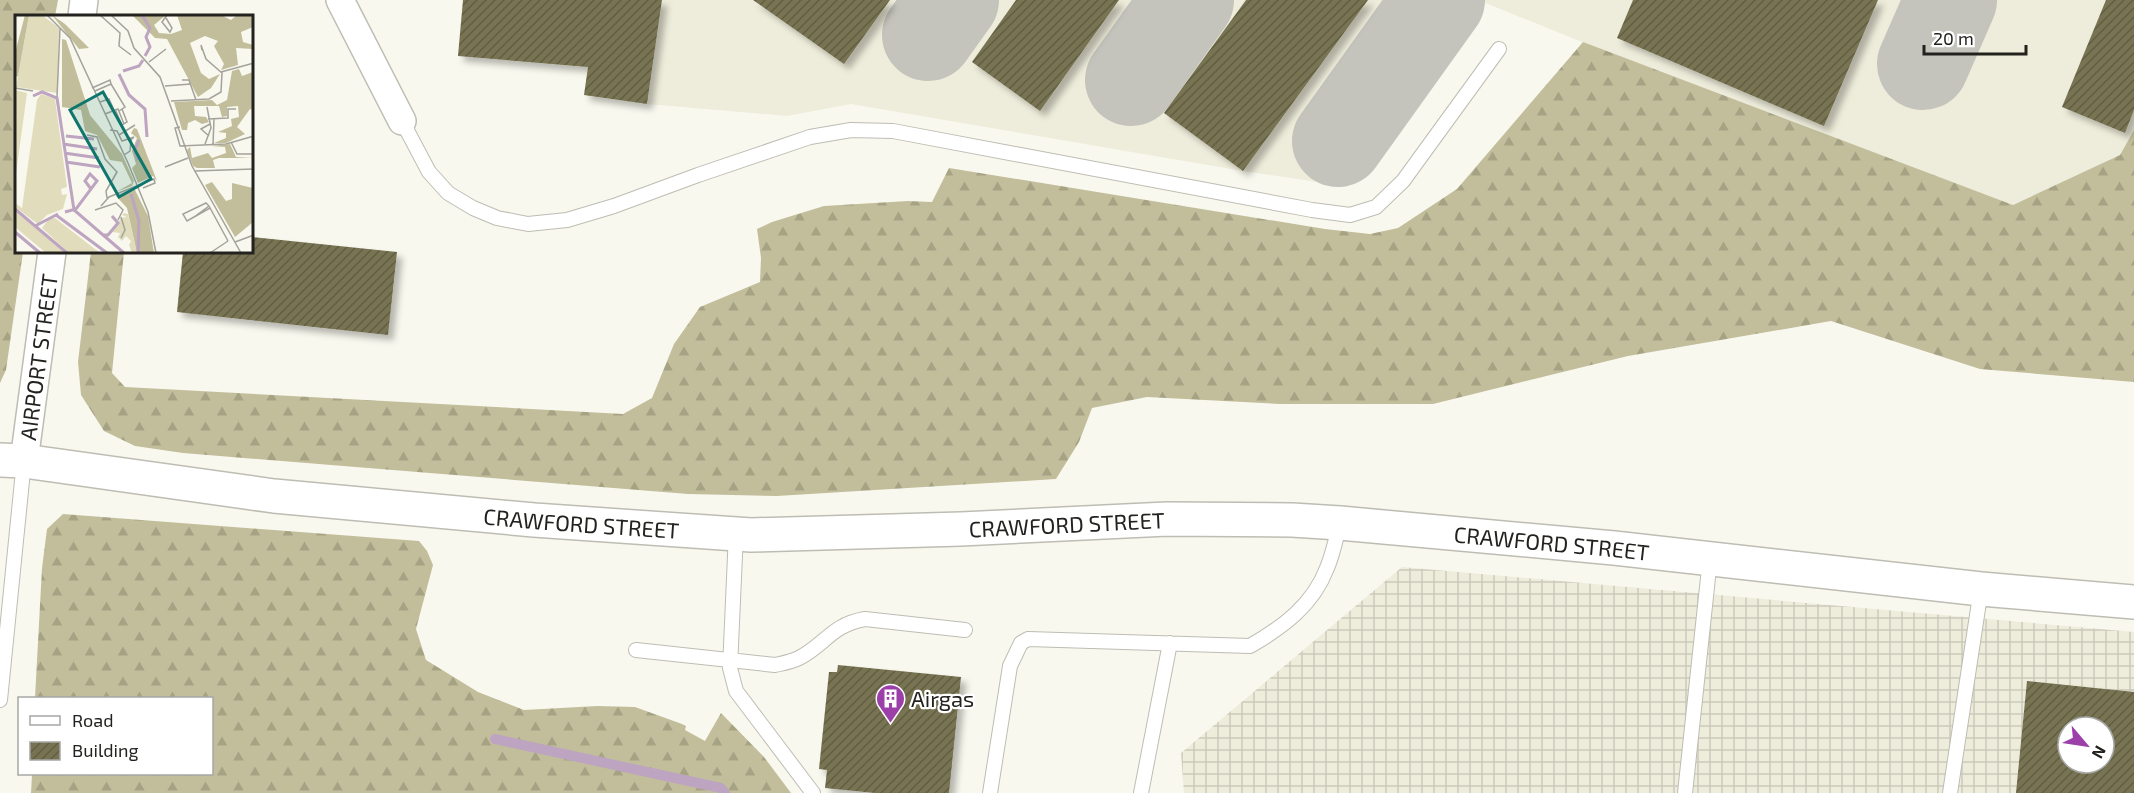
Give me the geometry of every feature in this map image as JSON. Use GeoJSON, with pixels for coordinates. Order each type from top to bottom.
{"type":"FeatureCollection","features":[{"type":"Feature","properties":{"kind":"main road","name":"CRAWFORD STREET"},"geometry":{"type":"LineString","coordinates":[[12,460],[274,496],[534,520],[736,534],[961,530],[1167,519],[1292,520],[1340,523],[1710,559],[1981,589],[2134,602]]}},
{"type":"Feature","properties":{"kind":"street"},"geometry":{"type":"LineString","coordinates":[[82,15],[84,0]]}},
{"type":"Feature","properties":{"kind":"street"},"geometry":{"type":"LineString","coordinates":[[340,0],[402,121]]}},
{"type":"Feature","properties":{"kind":"street","name":"AIRPORT STREET"},"geometry":{"type":"LineString","coordinates":[[12,460],[52,254]]}},
{"type":"Feature","properties":{"kind":"lane"},"geometry":{"type":"LineString","coordinates":[[402,121],[429,172],[448,193],[473,208],[497,218],[528,224],[567,220],[614,206],[810,137],[851,130],[893,131],[1312,210],[1350,215],[1376,207],[1403,181],[1499,49]]}},
{"type":"Feature","properties":{"kind":"lane"},"geometry":{"type":"LineString","coordinates":[[0,700],[15,550],[12,460]]}},
{"type":"Feature","properties":{"kind":"lane"},"geometry":{"type":"LineString","coordinates":[[990,793],[1010,666],[1021,643],[1028,639],[1250,646],[1273,633],[1296,615],[1315,591],[1327,568],[1340,523]]}},
{"type":"Feature","properties":{"kind":"lane"},"geometry":{"type":"LineString","coordinates":[[736,534],[730,660],[732,682],[736,691],[813,793]]}},
{"type":"Feature","properties":{"kind":"lane"},"geometry":{"type":"LineString","coordinates":[[0,548],[15,550]]}},
{"type":"Feature","properties":{"kind":"lane"},"geometry":{"type":"LineString","coordinates":[[1685,793],[1710,559]]}},
{"type":"Feature","properties":{"kind":"lane"},"geometry":{"type":"LineString","coordinates":[[1950,793],[1981,589]]}},
{"type":"Feature","properties":{"kind":"lane"},"geometry":{"type":"LineString","coordinates":[[636,650],[776,665],[802,657],[838,628],[850,622],[865,619],[965,630]]}},
{"type":"Feature","properties":{"kind":"lane"},"geometry":{"type":"LineString","coordinates":[[1142,793],[1170,643]]}},
{"type":"Feature","properties":{"kind":"shaded area"},"geometry":{"type":"Polygon","coordinates":[[[662,0],[1478,0],[1368,167],[1349,179],[1332,184],[851,104],[787,116],[647,104],[662,0]]]}},
{"type":"Feature","properties":{"kind":"shaded area"},"geometry":{"type":"Polygon","coordinates":[[[1478,0],[2134,0],[2134,130],[2120,155],[2013,205],[1629,61],[1478,0]]]}},
{"type":"Feature","properties":{"kind":"shaded area"},"geometry":{"type":"Polygon","coordinates":[[[1402,567],[2134,632],[2134,793],[1184,793],[1181,753],[1402,567]]]}},
{"type":"Feature","properties":{"kind":"green space"},"geometry":{"type":"Polygon","coordinates":[[[0,0],[58,0],[55,15],[15,15],[15,254],[23,254],[6,370],[0,383],[0,0]]]}},
{"type":"Feature","properties":{"kind":"green space"},"geometry":{"type":"Polygon","coordinates":[[[1583,42],[2013,205],[2120,155],[2134,130],[2134,382],[1980,369],[1831,321],[1628,356],[1433,404],[1280,404],[1147,397],[1092,408],[1079,442],[1056,479],[777,496],[688,494],[183,453],[135,446],[104,431],[81,395],[78,362],[91,254],[124,254],[112,373],[125,387],[623,414],[652,398],[674,344],[700,307],[760,282],[761,258],[757,229],[824,206],[908,201],[932,202],[949,168],[1325,229],[1370,234],[1398,228],[1457,189],[1583,42]]]}},
{"type":"Feature","properties":{"kind":"green space"},"geometry":{"type":"Polygon","coordinates":[[[63,514],[419,541],[427,551],[433,565],[416,629],[426,660],[478,692],[524,710],[597,706],[635,707],[682,724],[686,726],[685,730],[705,741],[721,713],[764,757],[791,793],[31,793],[32,775],[213,775],[213,697],[35,697],[42,568],[47,529],[63,514]]]}},
{"type":"Feature","properties":{"kind":"building"},"geometry":{"type":"Polygon","coordinates":[[[463,0],[662,0],[647,104],[584,95],[588,67],[458,56],[463,0]]]}},
{"type":"Feature","properties":{"kind":"building"},"geometry":{"type":"Polygon","coordinates":[[[753,0],[890,0],[844,64],[753,0]]]}},
{"type":"Feature","properties":{"kind":"building"},"geometry":{"type":"Polygon","coordinates":[[[1016,0],[1119,0],[1040,111],[972,62],[1016,0]]]}},
{"type":"Feature","properties":{"kind":"building"},"geometry":{"type":"Polygon","coordinates":[[[1246,0],[1368,0],[1243,171],[1164,113],[1246,0]]]}},
{"type":"Feature","properties":{"kind":"building"},"geometry":{"type":"Polygon","coordinates":[[[1633,0],[1878,0],[1824,126],[1617,38],[1633,0]]]}},
{"type":"Feature","properties":{"kind":"building"},"geometry":{"type":"Polygon","coordinates":[[[2106,0],[2134,0],[2134,110],[2125,133],[2062,107],[2106,0]]]}},
{"type":"Feature","properties":{"kind":"building"},"geometry":{"type":"Polygon","coordinates":[[[254,237],[397,252],[388,335],[177,312],[183,254],[254,254],[254,237]]]}},
{"type":"Feature","properties":{"kind":"building","name":"Airgas"},"geometry":{"type":"Polygon","coordinates":[[[838,665],[961,677],[949,793],[875,793],[825,788],[827,770],[819,769],[829,672],[837,672],[838,665]]]}},
{"type":"Feature","properties":{"kind":"building"},"geometry":{"type":"Polygon","coordinates":[[[2027,681],[2134,692],[2134,793],[2016,793],[2027,681]]]}},
{"type":"Feature","properties":{"kind":"waterway"},"geometry":{"type":"LineString","coordinates":[[495,739],[721,788],[725,793]]}},
{"type":"Feature","properties":{"kind":"taxiway"},"geometry":{"type":"LineString","coordinates":[[928,35],[953,0]]}},
{"type":"Feature","properties":{"kind":"taxiway"},"geometry":{"type":"LineString","coordinates":[[1131,80],[1188,0]]}},
{"type":"Feature","properties":{"kind":"taxiway"},"geometry":{"type":"LineString","coordinates":[[1338,141],[1439,0]]}},
{"type":"Feature","properties":{"kind":"taxiway"},"geometry":{"type":"LineString","coordinates":[[1923,64],[1951,0]]}},
{"type":"Feature","properties":{"kind":"place","name":"Airgas"},"geometry":{"type":"Point","coordinates":[890,724]}}]}
